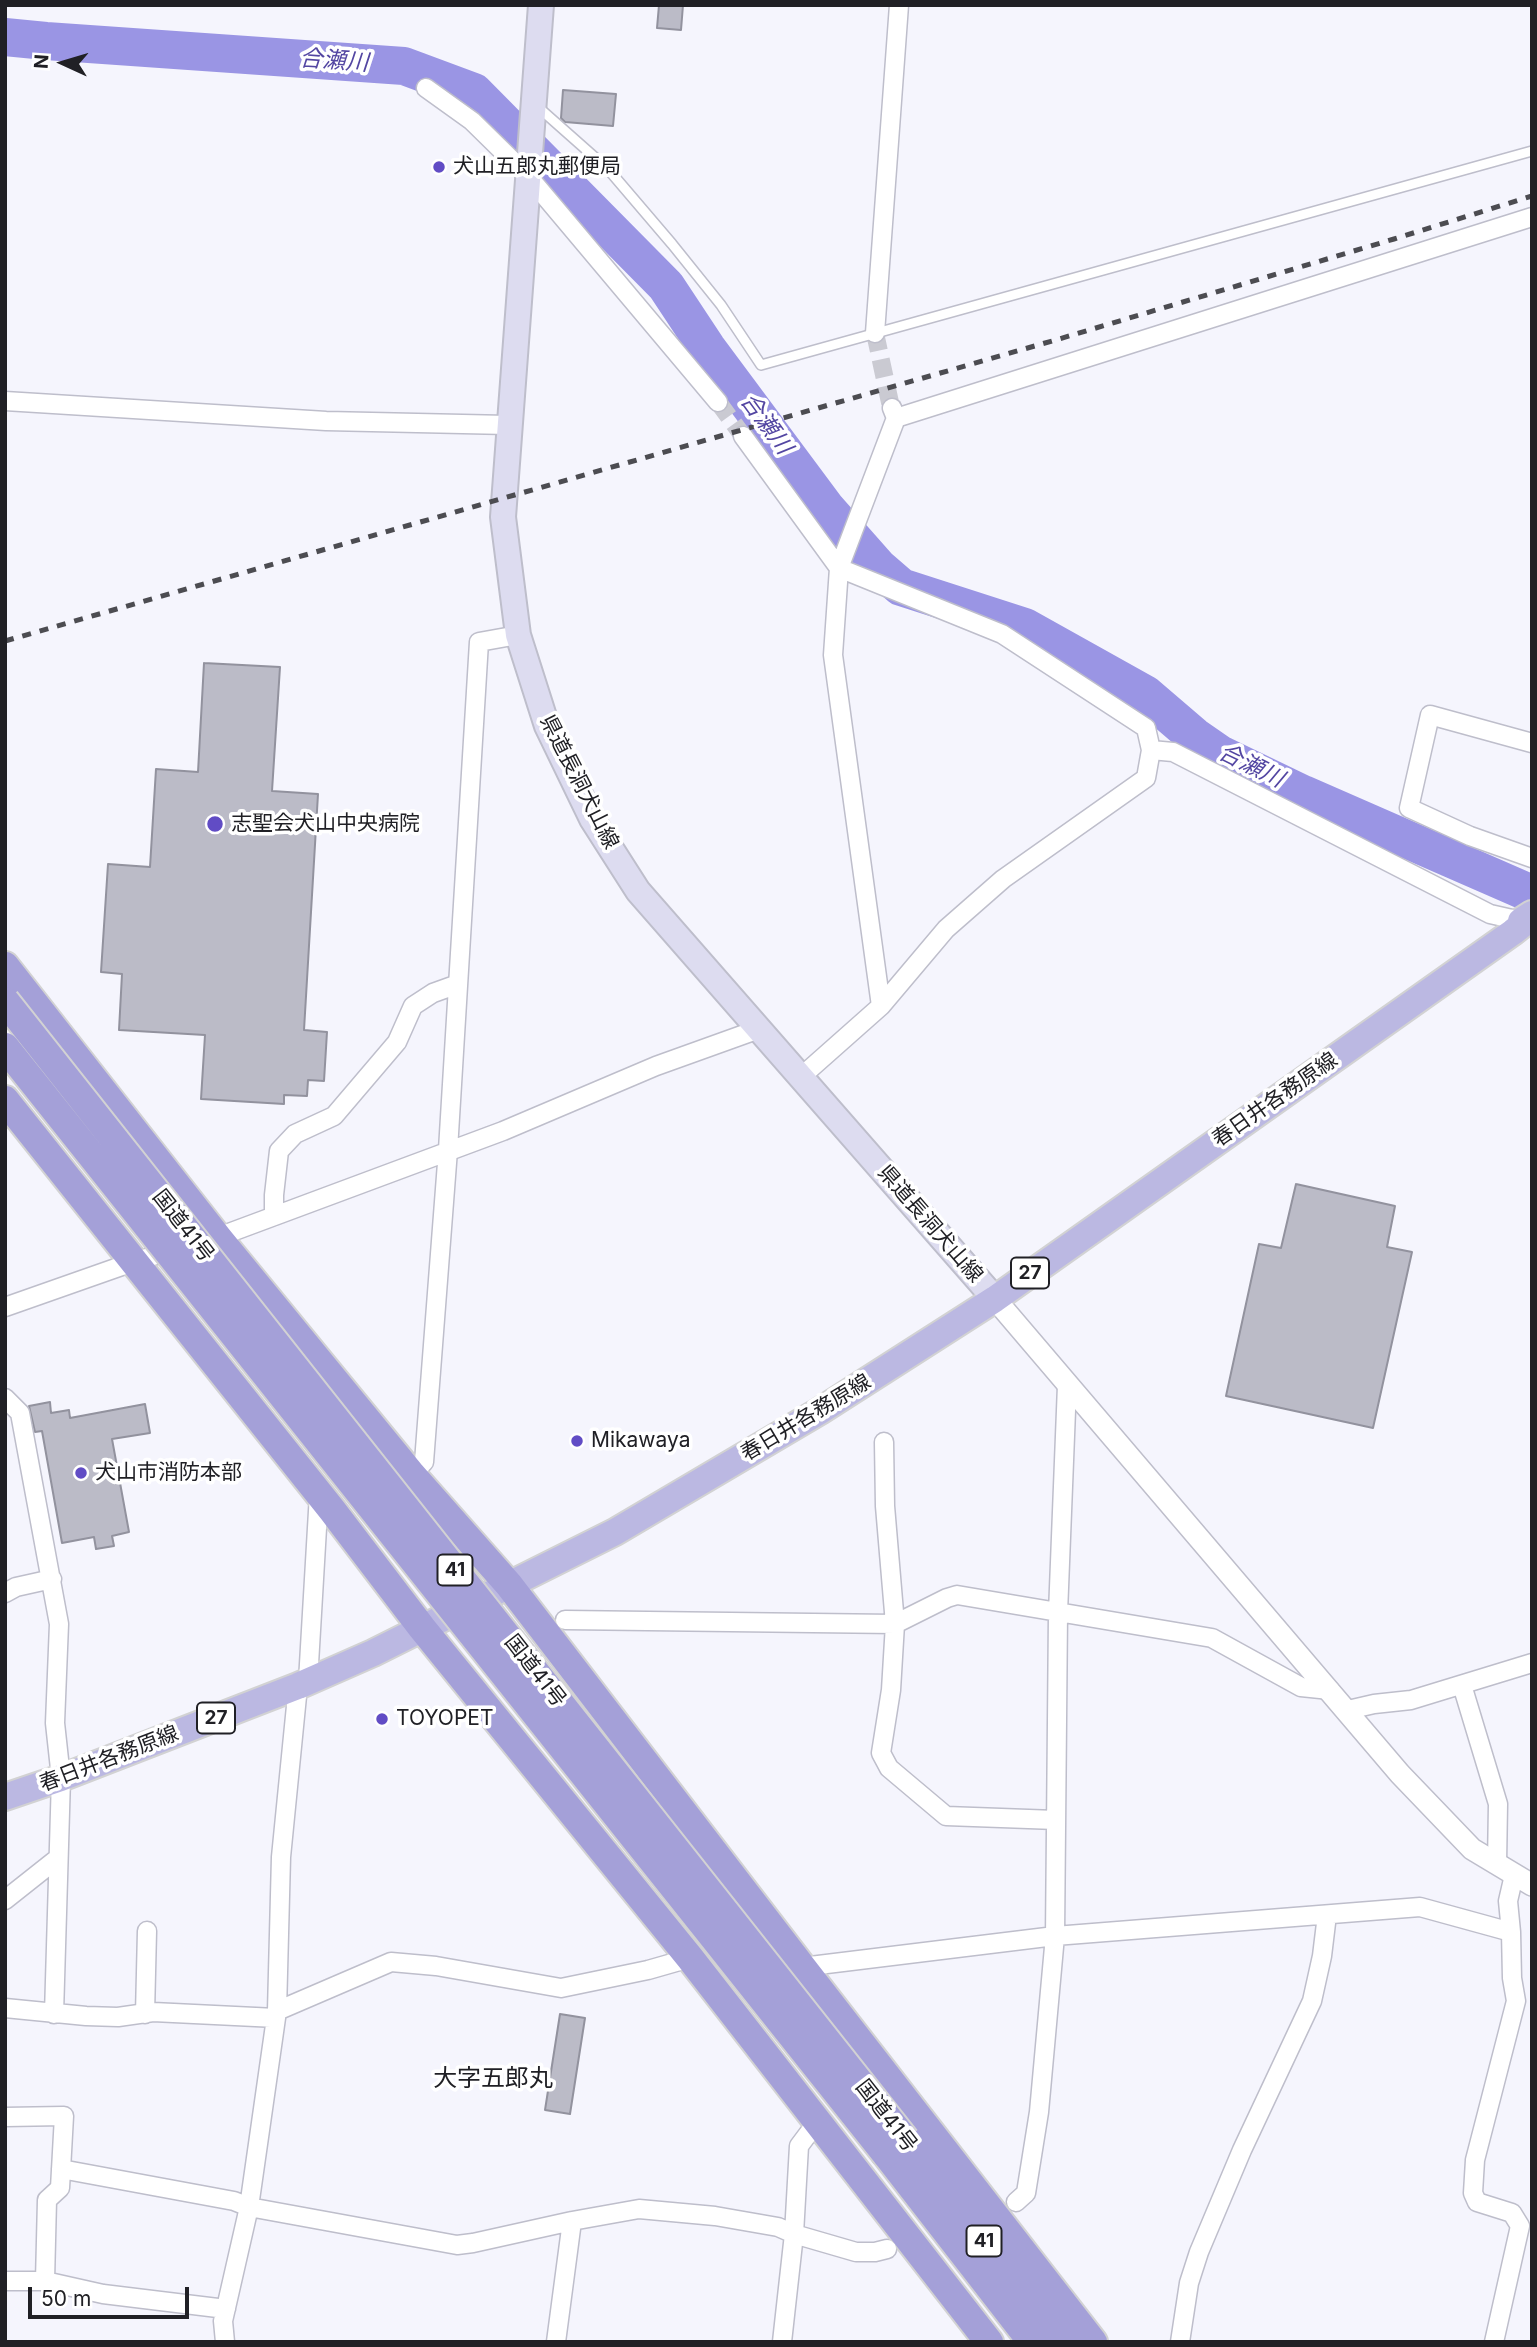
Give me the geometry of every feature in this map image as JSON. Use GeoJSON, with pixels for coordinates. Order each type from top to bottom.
{"type":"FeatureCollection","features":[{"type":"Feature","properties":{"kind":"highway"},"geometry":{"type":"LineString","coordinates":[[5,966],[218,1238],[412,1475],[509,1585],[1093,2342]]}},
{"type":"Feature","properties":{"kind":"highway","name":"国道41号"},"geometry":{"type":"LineString","coordinates":[[5,1001],[895,2147],[1032,2342]]}},
{"type":"Feature","properties":{"kind":"highway","name":"国道41号"},"geometry":{"type":"LineString","coordinates":[[5,1047],[895,2147],[1064,2342]]}},
{"type":"Feature","properties":{"kind":"highway"},"geometry":{"type":"LineString","coordinates":[[5,1100],[319,1494],[422,1628],[690,1958],[989,2342]]}},
{"type":"Feature","properties":{"kind":"main road","name":"県道長洞犬山線"},"geometry":{"type":"LineString","coordinates":[[541,5],[503,517],[518,635],[547,726],[592,819],[639,891],[995,1298]]}},
{"type":"Feature","properties":{"kind":"main road","name":"春日井各務原線"},"geometry":{"type":"LineString","coordinates":[[5,1797],[303,1684],[373,1653],[615,1532],[809,1418],[995,1298],[1527,922]]}},
{"type":"Feature","properties":{"kind":"street"},"geometry":{"type":"LineString","coordinates":[[875,333],[899,5]]}},
{"type":"Feature","properties":{"kind":"street"},"geometry":{"type":"LineString","coordinates":[[426,88],[472,121],[528,176],[718,402]]}},
{"type":"Feature","properties":{"kind":"street"},"geometry":{"type":"LineString","coordinates":[[881,1006],[833,655],[839,568],[894,413],[1532,217]]}},
{"type":"Feature","properties":{"kind":"street"},"geometry":{"type":"LineString","coordinates":[[5,401],[326,421],[508,425]]}},
{"type":"Feature","properties":{"kind":"street"},"geometry":{"type":"LineString","coordinates":[[743,436],[839,568],[1002,634],[1146,728],[1151,750],[1146,778],[1003,879],[946,929],[881,1006],[802,1076]]}},
{"type":"Feature","properties":{"kind":"street"},"geometry":{"type":"LineString","coordinates":[[412,1475],[424,1462],[448,1150],[479,642],[518,635]]}},
{"type":"Feature","properties":{"kind":"street"},"geometry":{"type":"LineString","coordinates":[[1532,743],[1430,715],[1409,808],[1470,836],[1532,858]]}},
{"type":"Feature","properties":{"kind":"street"},"geometry":{"type":"LineString","coordinates":[[1151,750],[1173,752],[1490,914],[1527,922]]}},
{"type":"Feature","properties":{"kind":"street"},"geometry":{"type":"LineString","coordinates":[[274,1216],[279,1151],[295,1134],[334,1116],[397,1042],[413,1006],[433,993],[458,984]]}},
{"type":"Feature","properties":{"kind":"street"},"geometry":{"type":"LineString","coordinates":[[5,1307],[133,1262],[218,1238],[503,1131],[656,1066],[759,1029]]}},
{"type":"Feature","properties":{"kind":"street"},"geometry":{"type":"LineString","coordinates":[[995,1298],[1400,1774],[1472,1849],[1514,1875]]}},
{"type":"Feature","properties":{"kind":"street"},"geometry":{"type":"LineString","coordinates":[[1016,2202],[1026,2193],[1040,2112],[1055,1936],[1058,1613],[1067,1385]]}},
{"type":"Feature","properties":{"kind":"street"},"geometry":{"type":"LineString","coordinates":[[5,1398],[20,1413],[59,1624],[55,1723],[61,1778],[54,2014]]}},
{"type":"Feature","properties":{"kind":"street"},"geometry":{"type":"LineString","coordinates":[[884,1442],[885,1506],[895,1624],[891,1690],[881,1753],[889,1769],[946,1815],[1056,1820]]}},
{"type":"Feature","properties":{"kind":"street"},"geometry":{"type":"LineString","coordinates":[[225,2342],[223,2321],[249,2207],[277,2014],[281,1857],[303,1684],[319,1494]]}},
{"type":"Feature","properties":{"kind":"street"},"geometry":{"type":"LineString","coordinates":[[5,1593],[16,1587],[52,1578]]}},
{"type":"Feature","properties":{"kind":"street"},"geometry":{"type":"LineString","coordinates":[[565,1620],[895,1624],[957,1595],[1212,1638],[1301,1687],[1330,1690]]}},
{"type":"Feature","properties":{"kind":"street"},"geometry":{"type":"LineString","coordinates":[[1348,1710],[1410,1700],[1532,1663]]}},
{"type":"Feature","properties":{"kind":"street"},"geometry":{"type":"LineString","coordinates":[[1462,1685],[1498,1804],[1514,1875],[1508,1901],[1511,1978],[1516,2001],[1475,2160],[1473,2193],[1476,2202],[1512,2213],[1520,2226],[1494,2342]]}},
{"type":"Feature","properties":{"kind":"street"},"geometry":{"type":"LineString","coordinates":[[5,1900],[58,1858]]}},
{"type":"Feature","properties":{"kind":"street"},"geometry":{"type":"LineString","coordinates":[[802,1967],[1055,1936],[1420,1907],[1511,1932]]}},
{"type":"Feature","properties":{"kind":"street"},"geometry":{"type":"LineString","coordinates":[[1180,2342],[1189,2283],[1199,2252],[1241,2150],[1312,2001],[1322,1956],[1327,1915]]}},
{"type":"Feature","properties":{"kind":"street"},"geometry":{"type":"LineString","coordinates":[[145,2014],[147,1931]]}},
{"type":"Feature","properties":{"kind":"street"},"geometry":{"type":"LineString","coordinates":[[5,2008],[118,2017],[153,2012],[277,2014],[391,1962],[436,1966],[561,1988],[648,1970],[690,1958]]}},
{"type":"Feature","properties":{"kind":"street"},"geometry":{"type":"LineString","coordinates":[[5,2118],[64,2116],[60,2188],[47,2200],[45,2281]]}},
{"type":"Feature","properties":{"kind":"street"},"geometry":{"type":"LineString","coordinates":[[782,2342],[794,2234],[799,2146],[817,2122]]}},
{"type":"Feature","properties":{"kind":"street"},"geometry":{"type":"LineString","coordinates":[[61,2169],[457,2245],[473,2244],[639,2209],[778,2227],[856,2252],[887,2249]]}},
{"type":"Feature","properties":{"kind":"street"},"geometry":{"type":"LineString","coordinates":[[556,2342],[572,2221]]}},
{"type":"Feature","properties":{"kind":"street"},"geometry":{"type":"LineString","coordinates":[[5,2281],[45,2281],[103,2294],[226,2309]]}},
{"type":"Feature","properties":{"kind":"lane"},"geometry":{"type":"LineString","coordinates":[[534,103],[608,169],[721,305],[761,365],[1532,151]]}},
{"type":"Feature","properties":{"kind":"building"},"geometry":{"type":"Polygon","coordinates":[[[659,5],[683,5],[681,30],[657,28],[659,5]]]}},
{"type":"Feature","properties":{"kind":"building"},"geometry":{"type":"Polygon","coordinates":[[[563,90],[616,94],[613,126],[565,122],[561,118],[563,90]]]}},
{"type":"Feature","properties":{"kind":"building"},"geometry":{"type":"Polygon","coordinates":[[[204,663],[280,667],[272,791],[318,794],[304,1030],[327,1032],[324,1081],[308,1080],[307,1096],[284,1095],[284,1104],[201,1099],[205,1035],[119,1030],[122,974],[101,972],[108,864],[150,867],[156,769],[198,772],[204,663]]]}},
{"type":"Feature","properties":{"kind":"building"},"geometry":{"type":"Polygon","coordinates":[[[1296,1184],[1395,1206],[1387,1247],[1412,1252],[1373,1428],[1226,1396],[1259,1244],[1281,1248],[1296,1184]]]}},
{"type":"Feature","properties":{"kind":"building"},"geometry":{"type":"Polygon","coordinates":[[[50,1402],[51,1413],[69,1410],[70,1418],[145,1404],[150,1433],[112,1439],[129,1532],[112,1536],[114,1546],[96,1549],[94,1537],[62,1543],[42,1431],[35,1432],[29,1406],[50,1402]]]}},
{"type":"Feature","properties":{"kind":"building"},"geometry":{"type":"Polygon","coordinates":[[[560,2014],[585,2018],[570,2114],[545,2110],[560,2014]]]}},
{"type":"Feature","properties":{"kind":"waterway","name":"合瀬川"},"geometry":{"type":"LineString","coordinates":[[5,37],[404,66],[474,92],[666,286],[707,348],[826,508],[879,568],[901,587],[1025,627],[1145,694],[1194,736],[1220,754],[1303,794],[1532,894]]}},
{"type":"Feature","properties":{"kind":"tunnel"},"geometry":{"type":"LineString","coordinates":[[875,333],[891,407]]}},
{"type":"Feature","properties":{"kind":"tunnel"},"geometry":{"type":"LineString","coordinates":[[718,402],[743,436]]}},
{"type":"Feature","properties":{"kind":"railway"},"geometry":{"type":"LineString","coordinates":[[5,641],[1059,339],[1532,196]]}},
{"type":"Feature","properties":{"kind":"place","name":"犬山五郎丸郵便局"},"geometry":{"type":"Point","coordinates":[439,167]}},
{"type":"Feature","properties":{"kind":"place","name":"志聖会犬山中央病院"},"geometry":{"type":"Point","coordinates":[215,824]}},
{"type":"Feature","properties":{"kind":"place","name":"Mikawaya"},"geometry":{"type":"Point","coordinates":[577,1441]}},
{"type":"Feature","properties":{"kind":"place","name":"犬山市消防本部"},"geometry":{"type":"Point","coordinates":[81,1473]}},
{"type":"Feature","properties":{"kind":"place","name":"TOYOPET"},"geometry":{"type":"Point","coordinates":[382,1719]}},
{"type":"Feature","properties":{"kind":"district","name":"大字五郎丸"},"geometry":{"type":"Point","coordinates":[493,2079]}}]}
